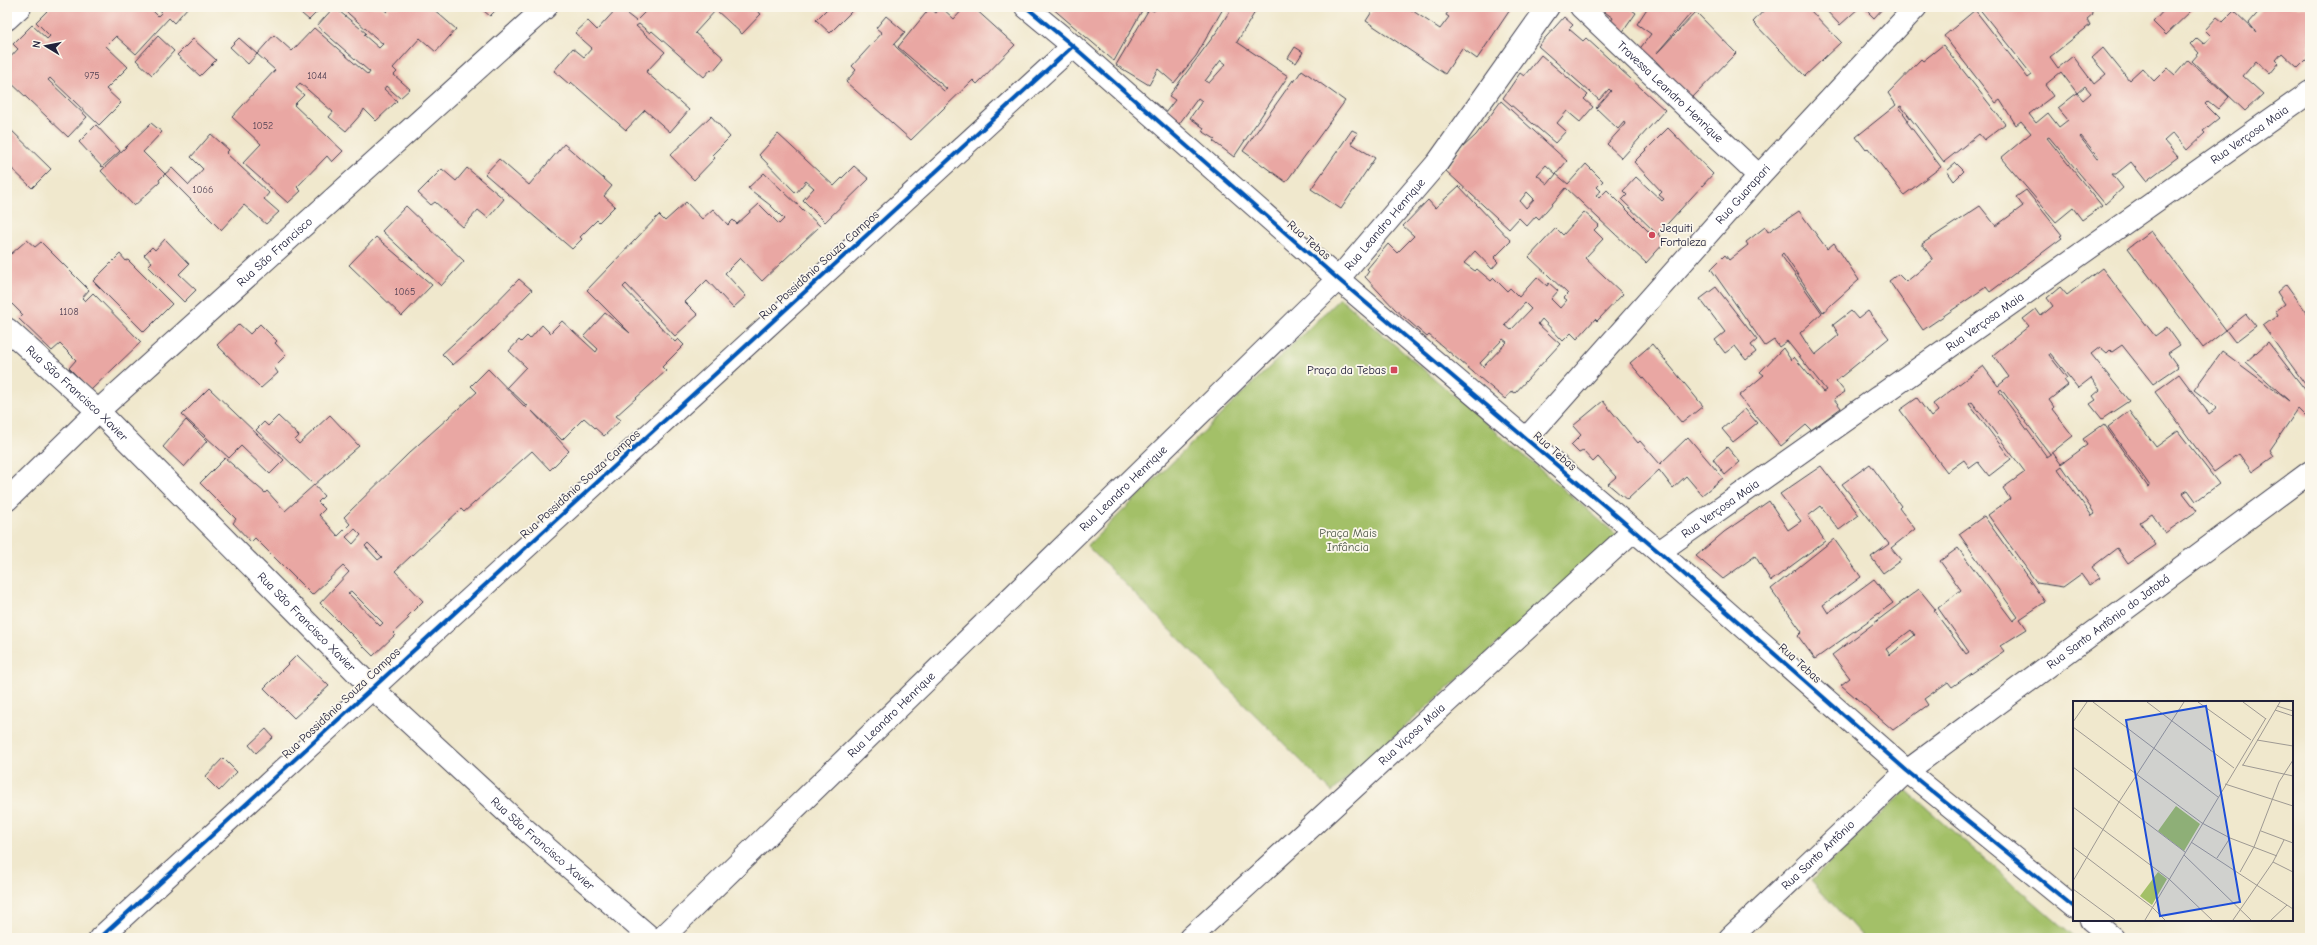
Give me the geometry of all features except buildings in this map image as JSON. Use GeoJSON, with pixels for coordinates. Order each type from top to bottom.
{"type":"FeatureCollection","features":[{"type":"Feature","properties":{"kind":"street"},"geometry":{"type":"LineString","coordinates":[[7,19],[20,7]]}},
{"type":"Feature","properties":{"kind":"street","name":"Rua São Francisco"},"geometry":{"type":"LineString","coordinates":[[7,500],[98,411],[546,7]]}},
{"type":"Feature","properties":{"kind":"street","name":"Rua Tebas"},"geometry":{"type":"LineString","coordinates":[[1026,7],[1073,46],[1338,278],[1659,552],[1906,771],[2073,905]]}},
{"type":"Feature","properties":{"kind":"street","name":"Rua Leandro Henrique"},"geometry":{"type":"LineString","coordinates":[[662,938],[1338,278],[1438,162],[1548,7]]}},
{"type":"Feature","properties":{"kind":"street","name":"Travessa Leandro Henrique"},"geometry":{"type":"LineString","coordinates":[[1581,7],[1759,176]]}},
{"type":"Feature","properties":{"kind":"street","name":"Rua Guarapari"},"geometry":{"type":"LineString","coordinates":[[1526,439],[1759,176],[1916,7]]}},
{"type":"Feature","properties":{"kind":"street","name":"Rua Possidônio Souza Campos"},"geometry":{"type":"LineString","coordinates":[[100,938],[1073,46]]}},
{"type":"Feature","properties":{"kind":"street","name":"Rua Verçosa Maia"},"geometry":{"type":"LineString","coordinates":[[1659,552],[2310,92]]}},
{"type":"Feature","properties":{"kind":"street","name":"Rua São Francisco Xavier"},"geometry":{"type":"LineString","coordinates":[[7,329],[98,411],[372,688],[526,830],[651,938]]}},
{"type":"Feature","properties":{"kind":"street","name":"Rua Santo Antônio do Jatobá"},"geometry":{"type":"LineString","coordinates":[[1906,771],[2310,472]]}},
{"type":"Feature","properties":{"kind":"street","name":"Rua Viçosa Maia"},"geometry":{"type":"LineString","coordinates":[[1190,938],[1633,531]]}},
{"type":"Feature","properties":{"kind":"street","name":"Rua Santo Antônio"},"geometry":{"type":"LineString","coordinates":[[1730,938],[1906,771]]}},
{"type":"Feature","properties":{"kind":"street"},"geometry":{"type":"LineString","coordinates":[[2092,921],[2113,938]]}},
{"type":"Feature","properties":{"kind":"green space","name":"Praça Mais Infância"},"geometry":{"type":"Polygon","coordinates":[[[1340,298],[1618,536],[1332,792],[1087,546],[1340,298]]]}},
{"type":"Feature","properties":{"kind":"green space"},"geometry":{"type":"Polygon","coordinates":[[[1906,790],[2075,938],[1864,938],[1811,881],[1906,790]]]}},
{"type":"Feature","properties":{"kind":"cycle path"},"geometry":{"type":"LineString","coordinates":[[1026,7],[1073,46],[1338,279],[1659,552],[1907,771],[2073,906]]}},
{"type":"Feature","properties":{"kind":"cycle path"},"geometry":{"type":"LineString","coordinates":[[100,938],[1073,46]]}},
{"type":"Feature","properties":{"kind":"place","name":"Jequiti Fortaleza"},"geometry":{"type":"Point","coordinates":[1652,235]}},
{"type":"Feature","properties":{"kind":"place","name":"Praça da Tebas"},"geometry":{"type":"Point","coordinates":[1394,370]}}]}
